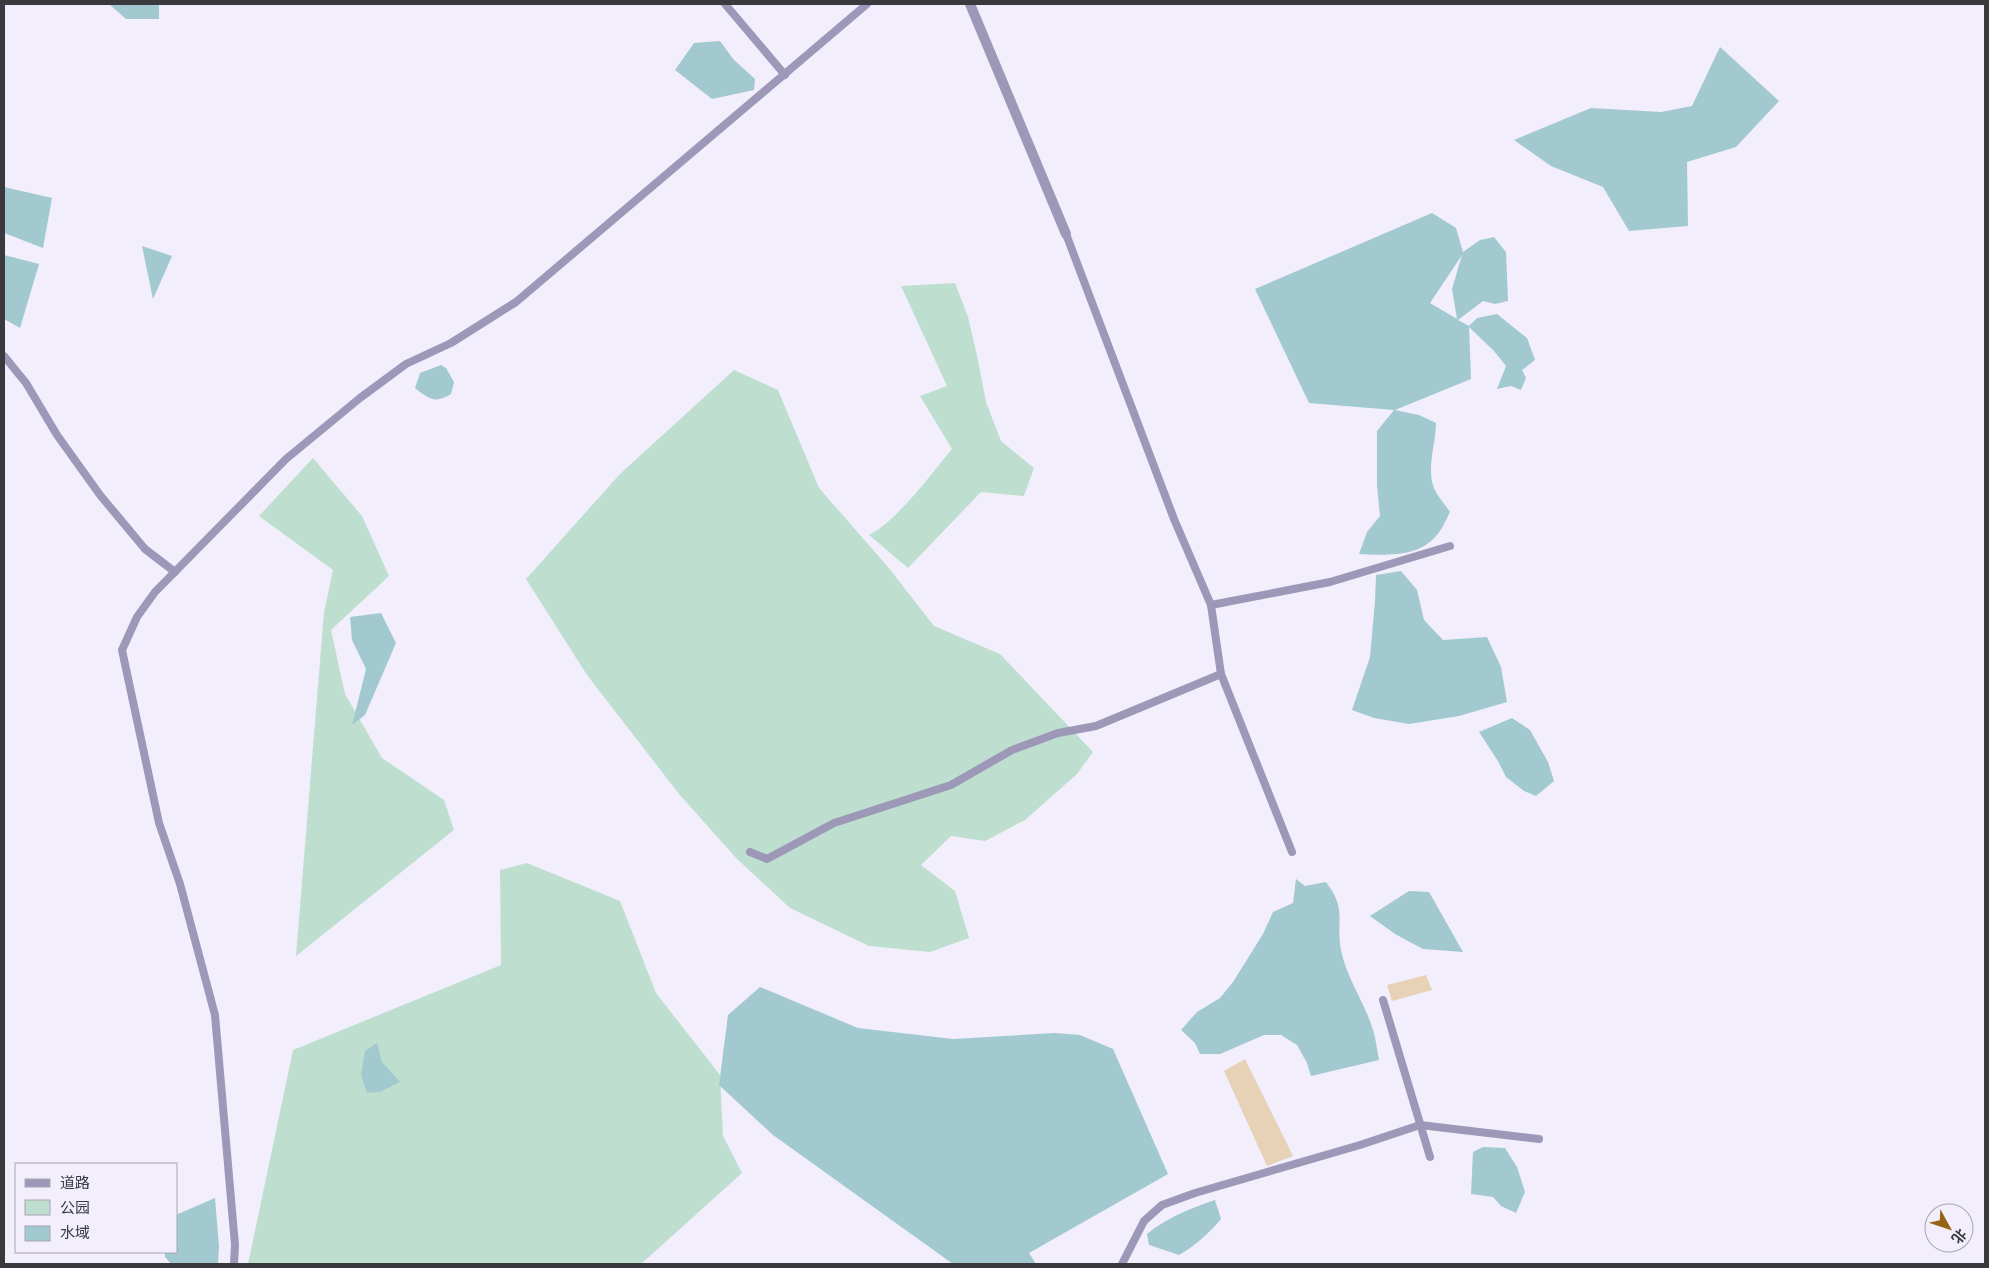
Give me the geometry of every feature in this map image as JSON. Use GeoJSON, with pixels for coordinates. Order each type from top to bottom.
{"type":"FeatureCollection","features":[{"type":"Feature","properties":{"kind":"street"},"geometry":{"type":"LineString","coordinates":[[970,4],[1066,234]]}},
{"type":"Feature","properties":{"kind":"lane"},"geometry":{"type":"LineString","coordinates":[[725,4],[785,75]]}},
{"type":"Feature","properties":{"kind":"lane"},"geometry":{"type":"LineString","coordinates":[[234,1264],[235,1245],[215,1015],[180,884],[159,823],[122,650],[137,617],[155,592],[293,453],[406,364],[451,342],[516,302],[867,4]]}},
{"type":"Feature","properties":{"kind":"lane"},"geometry":{"type":"LineString","coordinates":[[1066,234],[1174,519],[1211,605],[1222,674],[1292,852]]}},
{"type":"Feature","properties":{"kind":"lane"},"geometry":{"type":"LineString","coordinates":[[4,356],[26,383],[57,435],[100,495],[145,549],[175,572]]}},
{"type":"Feature","properties":{"kind":"lane"},"geometry":{"type":"LineString","coordinates":[[1211,605],[1330,582],[1450,546]]}},
{"type":"Feature","properties":{"kind":"lane"},"geometry":{"type":"LineString","coordinates":[[750,852],[766,859],[834,823],[951,785],[1012,750],[1058,733],[1096,726],[1222,674]]}},
{"type":"Feature","properties":{"kind":"lane"},"geometry":{"type":"LineString","coordinates":[[1383,1000],[1430,1157]]}},
{"type":"Feature","properties":{"kind":"lane"},"geometry":{"type":"LineString","coordinates":[[1122,1264],[1144,1221],[1162,1205],[1195,1193],[1360,1145],[1420,1125],[1539,1139]]}},
{"type":"Feature","properties":{"kind":"green space"},"geometry":{"type":"Polygon","coordinates":[[[955,283],[968,317],[986,402],[1001,441],[1034,468],[1024,496],[981,492],[908,568],[869,535],[891,519],[902,508],[952,449],[920,396],[947,386],[901,286],[955,283]]]}},
{"type":"Feature","properties":{"kind":"green space"},"geometry":{"type":"Polygon","coordinates":[[[734,370],[778,390],[819,488],[888,567],[934,626],[1000,654],[1093,752],[1077,774],[1025,820],[985,841],[951,836],[921,865],[955,891],[969,938],[930,952],[869,946],[790,908],[737,859],[679,794],[587,675],[526,579],[620,474],[734,370]]]}},
{"type":"Feature","properties":{"kind":"green space"},"geometry":{"type":"Polygon","coordinates":[[[313,458],[362,516],[389,576],[331,630],[345,694],[382,758],[444,800],[454,830],[296,956],[324,612],[333,570],[259,516],[313,458]]]}},
{"type":"Feature","properties":{"kind":"green space"},"geometry":{"type":"Polygon","coordinates":[[[527,863],[620,901],[656,993],[720,1075],[723,1136],[742,1173],[641,1264],[248,1264],[293,1050],[501,965],[500,870],[527,863]]]}},
{"type":"Feature","properties":{"kind":"water"},"geometry":{"type":"Polygon","coordinates":[[[109,4],[159,4],[159,19],[126,19],[109,4]]]}},
{"type":"Feature","properties":{"kind":"water"},"geometry":{"type":"Polygon","coordinates":[[[720,41],[734,60],[755,79],[754,90],[712,99],[675,70],[694,43],[720,41]]]}},
{"type":"Feature","properties":{"kind":"water"},"geometry":{"type":"Polygon","coordinates":[[[1720,47],[1779,101],[1736,147],[1687,162],[1688,226],[1629,231],[1603,187],[1551,166],[1514,140],[1591,108],[1661,112],[1692,106],[1720,47]]]}},
{"type":"Feature","properties":{"kind":"water"},"geometry":{"type":"Polygon","coordinates":[[[4,187],[52,198],[43,248],[4,233],[4,187]]]}},
{"type":"Feature","properties":{"kind":"water"},"geometry":{"type":"Polygon","coordinates":[[[1432,213],[1456,228],[1463,252],[1480,240],[1494,237],[1506,252],[1508,301],[1495,304],[1483,301],[1458,320],[1469,326],[1477,318],[1497,314],[1527,338],[1535,360],[1522,370],[1526,378],[1521,390],[1511,386],[1497,389],[1506,366],[1494,351],[1469,327],[1471,379],[1395,410],[1419,415],[1436,423],[1431,478],[1436,492],[1450,512],[1440,531],[1429,543],[1410,552],[1400,554],[1359,554],[1367,532],[1380,516],[1377,485],[1377,431],[1394,410],[1309,403],[1255,289],[1432,213]],[[1462,255],[1430,303],[1457,319],[1452,289],[1462,255]]]}},
{"type":"Feature","properties":{"kind":"water"},"geometry":{"type":"Polygon","coordinates":[[[142,246],[172,256],[153,299],[142,246]]]}},
{"type":"Feature","properties":{"kind":"water"},"geometry":{"type":"Polygon","coordinates":[[[4,255],[39,264],[20,328],[4,319],[4,255]]]}},
{"type":"Feature","properties":{"kind":"water"},"geometry":{"type":"Polygon","coordinates":[[[441,365],[446,368],[454,382],[451,394],[441,399],[432,399],[415,388],[420,373],[441,365]]]}},
{"type":"Feature","properties":{"kind":"water"},"geometry":{"type":"Polygon","coordinates":[[[1401,571],[1417,590],[1424,620],[1443,640],[1487,637],[1501,667],[1507,702],[1459,716],[1409,724],[1374,718],[1352,710],[1370,657],[1376,575],[1401,571]]]}},
{"type":"Feature","properties":{"kind":"water"},"geometry":{"type":"Polygon","coordinates":[[[381,613],[396,643],[365,715],[352,725],[366,669],[352,640],[350,617],[381,613]]]}},
{"type":"Feature","properties":{"kind":"water"},"geometry":{"type":"Polygon","coordinates":[[[1512,718],[1530,730],[1548,762],[1554,781],[1536,796],[1524,791],[1506,777],[1479,732],[1512,718]]]}},
{"type":"Feature","properties":{"kind":"water"},"geometry":{"type":"Polygon","coordinates":[[[1296,879],[1305,886],[1326,882],[1336,899],[1342,955],[1369,1019],[1375,1037],[1379,1060],[1311,1076],[1307,1063],[1297,1045],[1281,1035],[1264,1035],[1220,1054],[1200,1054],[1195,1043],[1181,1030],[1197,1012],[1220,998],[1233,982],[1263,934],[1273,912],[1293,903],[1296,879]]]}},
{"type":"Feature","properties":{"kind":"water"},"geometry":{"type":"Polygon","coordinates":[[[1409,891],[1429,892],[1463,952],[1423,949],[1395,934],[1370,916],[1409,891]]]}},
{"type":"Feature","properties":{"kind":"water"},"geometry":{"type":"Polygon","coordinates":[[[760,987],[858,1028],[953,1039],[1055,1033],[1080,1035],[1113,1049],[1168,1174],[1029,1253],[1036,1264],[953,1264],[773,1135],[719,1085],[728,1015],[760,987]]]}},
{"type":"Feature","properties":{"kind":"water"},"geometry":{"type":"Polygon","coordinates":[[[377,1043],[382,1062],[400,1082],[380,1092],[367,1093],[361,1075],[365,1051],[377,1043]]]}},
{"type":"Feature","properties":{"kind":"water"},"geometry":{"type":"Polygon","coordinates":[[[1483,1147],[1505,1148],[1517,1167],[1525,1192],[1516,1213],[1501,1206],[1493,1197],[1471,1194],[1473,1152],[1483,1147]]]}},
{"type":"Feature","properties":{"kind":"water"},"geometry":{"type":"Polygon","coordinates":[[[215,1198],[219,1246],[218,1264],[171,1264],[165,1257],[165,1253],[178,1253],[178,1214],[215,1198]]]}},
{"type":"Feature","properties":{"kind":"water"},"geometry":{"type":"Polygon","coordinates":[[[1215,1200],[1221,1219],[1202,1238],[1185,1251],[1179,1255],[1149,1245],[1147,1234],[1155,1228],[1179,1214],[1215,1200]]]}},
{"type":"Feature","properties":{"kind":"building"},"geometry":{"type":"Polygon","coordinates":[[[1426,975],[1432,990],[1392,1001],[1387,985],[1426,975]]]}},
{"type":"Feature","properties":{"kind":"building"},"geometry":{"type":"Polygon","coordinates":[[[1245,1059],[1293,1156],[1267,1166],[1224,1071],[1245,1059]]]}}]}
